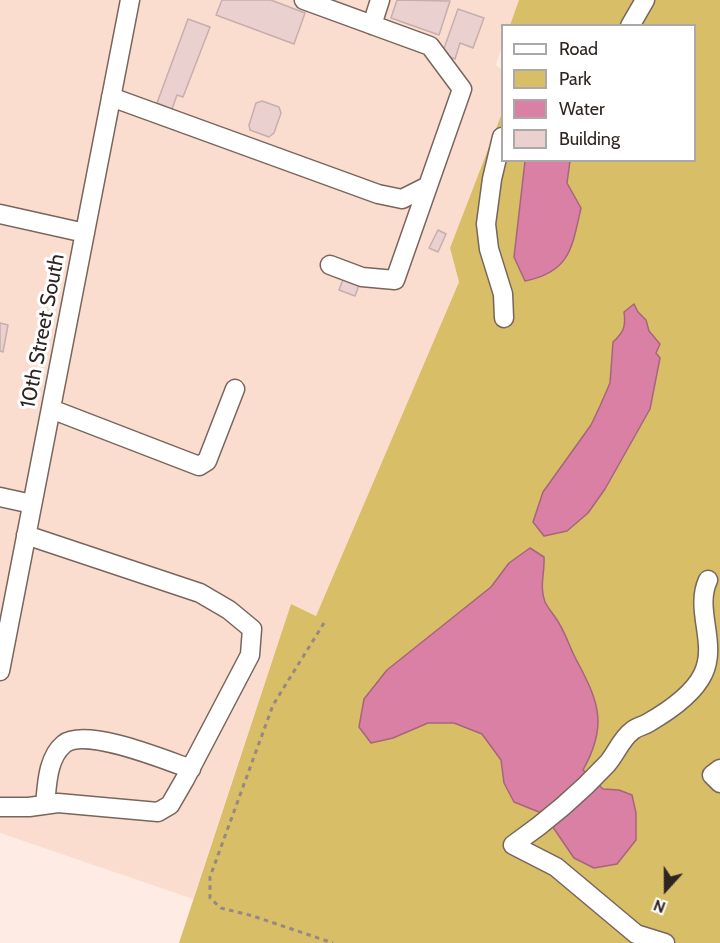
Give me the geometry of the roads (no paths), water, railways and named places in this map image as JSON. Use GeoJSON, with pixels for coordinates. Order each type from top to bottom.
{"type":"FeatureCollection","features":[{"type":"Feature","properties":{"kind":"street","name":"10th Street South"},"geometry":{"type":"LineString","coordinates":[[0,671],[130,0]]}},
{"type":"Feature","properties":{"kind":"street"},"geometry":{"type":"LineString","coordinates":[[304,0],[430,46],[462,89],[395,280],[362,277],[330,265]]}},
{"type":"Feature","properties":{"kind":"street"},"geometry":{"type":"LineString","coordinates":[[372,25],[380,0]]}},
{"type":"Feature","properties":{"kind":"street"},"geometry":{"type":"LineString","coordinates":[[631,24],[645,0]]}},
{"type":"Feature","properties":{"kind":"street"},"geometry":{"type":"LineString","coordinates":[[111,97],[378,194],[402,199],[428,186]]}},
{"type":"Feature","properties":{"kind":"street"},"geometry":{"type":"LineString","coordinates":[[501,141],[492,179],[486,224],[489,249],[503,294],[504,318]]}},
{"type":"Feature","properties":{"kind":"street"},"geometry":{"type":"LineString","coordinates":[[0,214],[85,233]]}},
{"type":"Feature","properties":{"kind":"street"},"geometry":{"type":"LineString","coordinates":[[51,409],[199,466],[207,461],[235,389]]}},
{"type":"Feature","properties":{"kind":"street"},"geometry":{"type":"LineString","coordinates":[[0,498],[32,504]]}},
{"type":"Feature","properties":{"kind":"street"},"geometry":{"type":"LineString","coordinates":[[0,807],[68,804],[158,812],[170,805],[249,655],[252,630],[229,610],[200,593],[26,535]]}},
{"type":"Feature","properties":{"kind":"street"},"geometry":{"type":"LineString","coordinates":[[665,943],[636,934],[556,867],[513,846],[607,764],[633,729],[661,715],[690,691],[702,676],[708,660],[708,646],[702,592],[708,580]]}},
{"type":"Feature","properties":{"kind":"street"},"geometry":{"type":"LineString","coordinates":[[45,805],[49,774],[55,756],[65,744],[79,738],[105,742],[191,768]]}},
{"type":"Feature","properties":{"kind":"street"},"geometry":{"type":"LineString","coordinates":[[720,769],[712,776],[720,783]]}},
{"type":"Feature","properties":{"kind":"water"},"geometry":{"type":"Polygon","coordinates":[[[525,162],[570,162],[567,183],[581,208],[575,235],[566,256],[551,271],[525,281],[514,257],[525,162]]]}},
{"type":"Feature","properties":{"kind":"water"},"geometry":{"type":"Polygon","coordinates":[[[634,304],[646,320],[649,331],[660,344],[656,353],[660,358],[650,409],[605,489],[588,513],[567,531],[544,536],[533,522],[543,492],[591,425],[610,383],[613,342],[623,328],[624,312],[634,304]]]}},
{"type":"Feature","properties":{"kind":"water"},"geometry":{"type":"Polygon","coordinates":[[[530,548],[544,557],[542,585],[545,602],[558,622],[586,678],[596,704],[598,728],[591,755],[583,770],[603,789],[619,790],[632,795],[636,813],[636,840],[617,864],[594,868],[574,858],[544,814],[514,802],[504,783],[501,760],[482,734],[454,723],[428,723],[393,738],[371,743],[359,727],[364,699],[387,670],[491,587],[509,563],[530,548]]]}}]}
